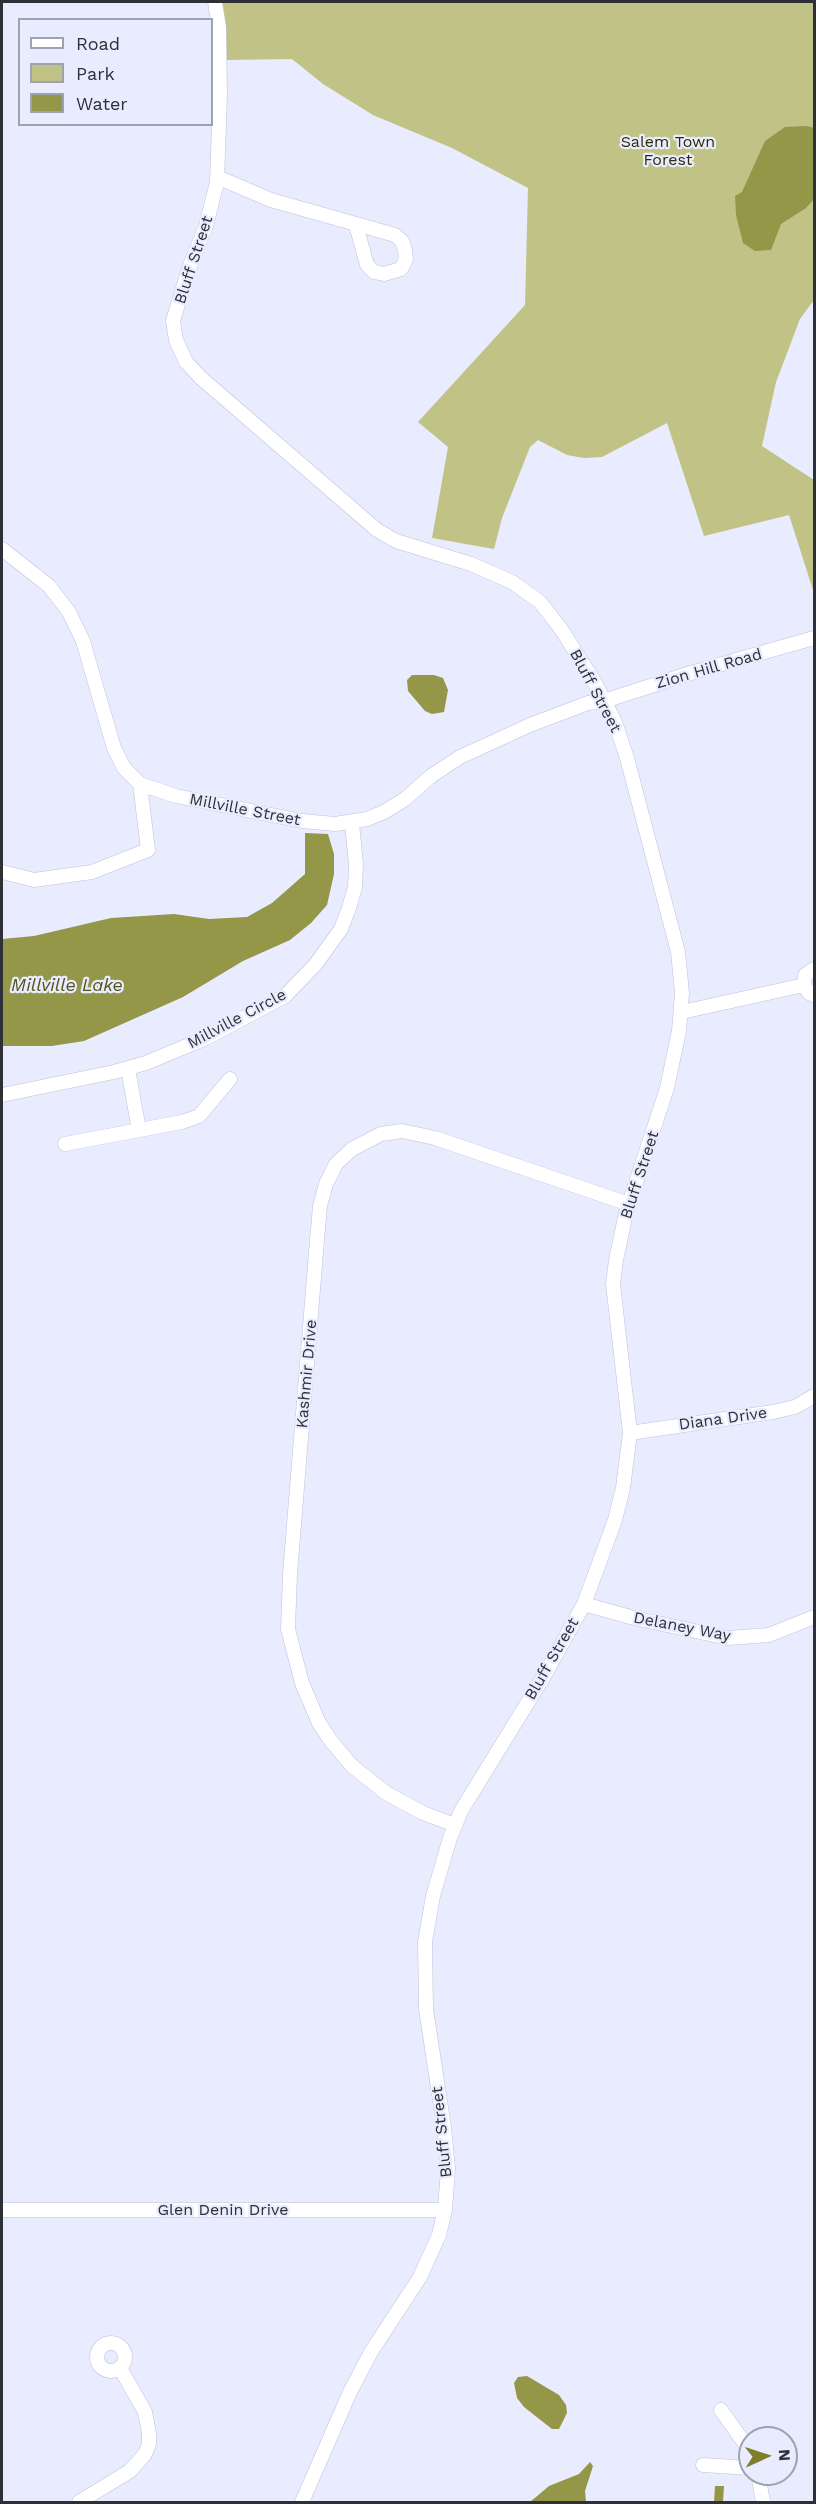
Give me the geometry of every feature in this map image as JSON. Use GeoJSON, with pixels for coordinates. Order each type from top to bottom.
{"type":"FeatureCollection","features":[{"type":"Feature","properties":{"kind":"street","name":"Bluff Street"},"geometry":{"type":"LineString","coordinates":[[215,2],[219,27],[220,94],[217,177],[206,226],[189,268],[173,321],[176,340],[186,362],[209,385],[377,530],[396,541],[471,564],[512,582],[540,602],[561,628],[615,722],[666,900],[681,973],[682,1012],[668,1088],[629,1204],[616,1260],[614,1284],[630,1433],[623,1488],[615,1520],[584,1604],[544,1676],[467,1800],[455,1825],[433,1896],[425,1942],[426,2009],[447,2148],[445,2210],[439,2235],[430,2257],[371,2352],[350,2392],[302,2502]]}},
{"type":"Feature","properties":{"kind":"street"},"geometry":{"type":"LineString","coordinates":[[217,177],[271,200],[356,225]]}},
{"type":"Feature","properties":{"kind":"street"},"geometry":{"type":"LineString","coordinates":[[2,549],[49,586],[69,612],[83,641],[114,748],[124,768],[140,784],[148,850],[92,872],[34,880],[2,872]]}},
{"type":"Feature","properties":{"kind":"street","name":"Zion Hill Road"},"geometry":{"type":"LineString","coordinates":[[604,700],[814,638]]}},
{"type":"Feature","properties":{"kind":"street","name":"Millville Street"},"geometry":{"type":"LineString","coordinates":[[140,784],[176,796],[280,819],[324,824],[352,823],[384,812],[460,757],[530,725],[588,703],[604,700]]}},
{"type":"Feature","properties":{"kind":"street","name":"Millville Circle"},"geometry":{"type":"LineString","coordinates":[[2,1095],[128,1069],[167,1056],[265,1008],[301,982],[335,938],[349,908],[355,887],[356,865],[352,823]]}},
{"type":"Feature","properties":{"kind":"street"},"geometry":{"type":"LineString","coordinates":[[814,969],[806,975],[804,985],[809,993],[814,995]]}},
{"type":"Feature","properties":{"kind":"street"},"geometry":{"type":"LineString","coordinates":[[682,1012],[804,985]]}},
{"type":"Feature","properties":{"kind":"street"},"geometry":{"type":"LineString","coordinates":[[128,1069],[139,1130]]}},
{"type":"Feature","properties":{"kind":"street"},"geometry":{"type":"LineString","coordinates":[[65,1144],[160,1128],[199,1116],[230,1079]]}},
{"type":"Feature","properties":{"kind":"street","name":"Kashmir Drive"},"geometry":{"type":"LineString","coordinates":[[455,1825],[413,1809],[386,1793],[352,1766],[319,1723],[302,1683],[288,1629],[288,1596],[317,1240],[320,1206],[326,1184],[336,1164],[352,1149],[381,1134],[402,1131],[435,1138],[629,1204]]}},
{"type":"Feature","properties":{"kind":"street","name":"Diana Drive"},"geometry":{"type":"LineString","coordinates":[[630,1433],[773,1412],[795,1407],[814,1396]]}},
{"type":"Feature","properties":{"kind":"street","name":"Delaney Way"},"geometry":{"type":"LineString","coordinates":[[584,1604],[634,1618],[728,1638],[769,1635],[814,1617]]}},
{"type":"Feature","properties":{"kind":"street","name":"Glen Denin Drive"},"geometry":{"type":"LineString","coordinates":[[2,2210],[445,2210]]}},
{"type":"Feature","properties":{"kind":"street"},"geometry":{"type":"LineString","coordinates":[[79,2502],[130,2471],[145,2454],[149,2433],[145,2412],[120,2368]]}},
{"type":"Feature","properties":{"kind":"street"},"geometry":{"type":"LineString","coordinates":[[721,2410],[738,2434]]}},
{"type":"Feature","properties":{"kind":"street"},"geometry":{"type":"LineString","coordinates":[[704,2465],[738,2467]]}},
{"type":"Feature","properties":{"kind":"street"},"geometry":{"type":"LineString","coordinates":[[760,2486],[763,2502]]}},
{"type":"Feature","properties":{"kind":"green space","name":"Salem Town Forest"},"geometry":{"type":"Polygon","coordinates":[[[221,2],[814,2],[814,300],[800,319],[776,382],[762,446],[814,480],[814,593],[789,515],[704,536],[667,423],[602,457],[584,458],[567,455],[538,440],[530,447],[502,518],[494,549],[432,538],[448,447],[418,422],[525,305],[528,188],[452,148],[373,115],[323,84],[292,59],[227,60],[221,2]]]}},
{"type":"Feature","properties":{"kind":"water"},"geometry":{"type":"Polygon","coordinates":[[[785,127],[814,128],[814,199],[806,208],[781,224],[771,250],[755,251],[743,243],[736,215],[735,196],[742,192],[765,141],[785,127]]]}},
{"type":"Feature","properties":{"kind":"water"},"geometry":{"type":"Polygon","coordinates":[[[412,675],[434,675],[443,678],[448,690],[444,712],[432,714],[425,711],[408,691],[407,680],[412,675]]]}},
{"type":"Feature","properties":{"kind":"water","name":"Millville Lake"},"geometry":{"type":"Polygon","coordinates":[[[305,833],[328,834],[334,854],[334,874],[327,905],[311,923],[290,940],[243,961],[183,997],[84,1041],[52,1046],[2,1046],[2,939],[34,936],[111,918],[174,914],[209,919],[247,917],[272,903],[305,874],[305,833]]]}},
{"type":"Feature","properties":{"kind":"water"},"geometry":{"type":"Polygon","coordinates":[[[527,2376],[559,2395],[566,2405],[567,2413],[559,2429],[552,2429],[524,2407],[517,2398],[514,2383],[518,2377],[527,2376]]]}},
{"type":"Feature","properties":{"kind":"water"},"geometry":{"type":"Polygon","coordinates":[[[590,2462],[593,2466],[585,2491],[586,2502],[530,2502],[549,2486],[579,2474],[590,2462]]]}},
{"type":"Feature","properties":{"kind":"water"},"geometry":{"type":"Polygon","coordinates":[[[715,2486],[724,2486],[723,2502],[714,2502],[715,2486]]]}}]}
